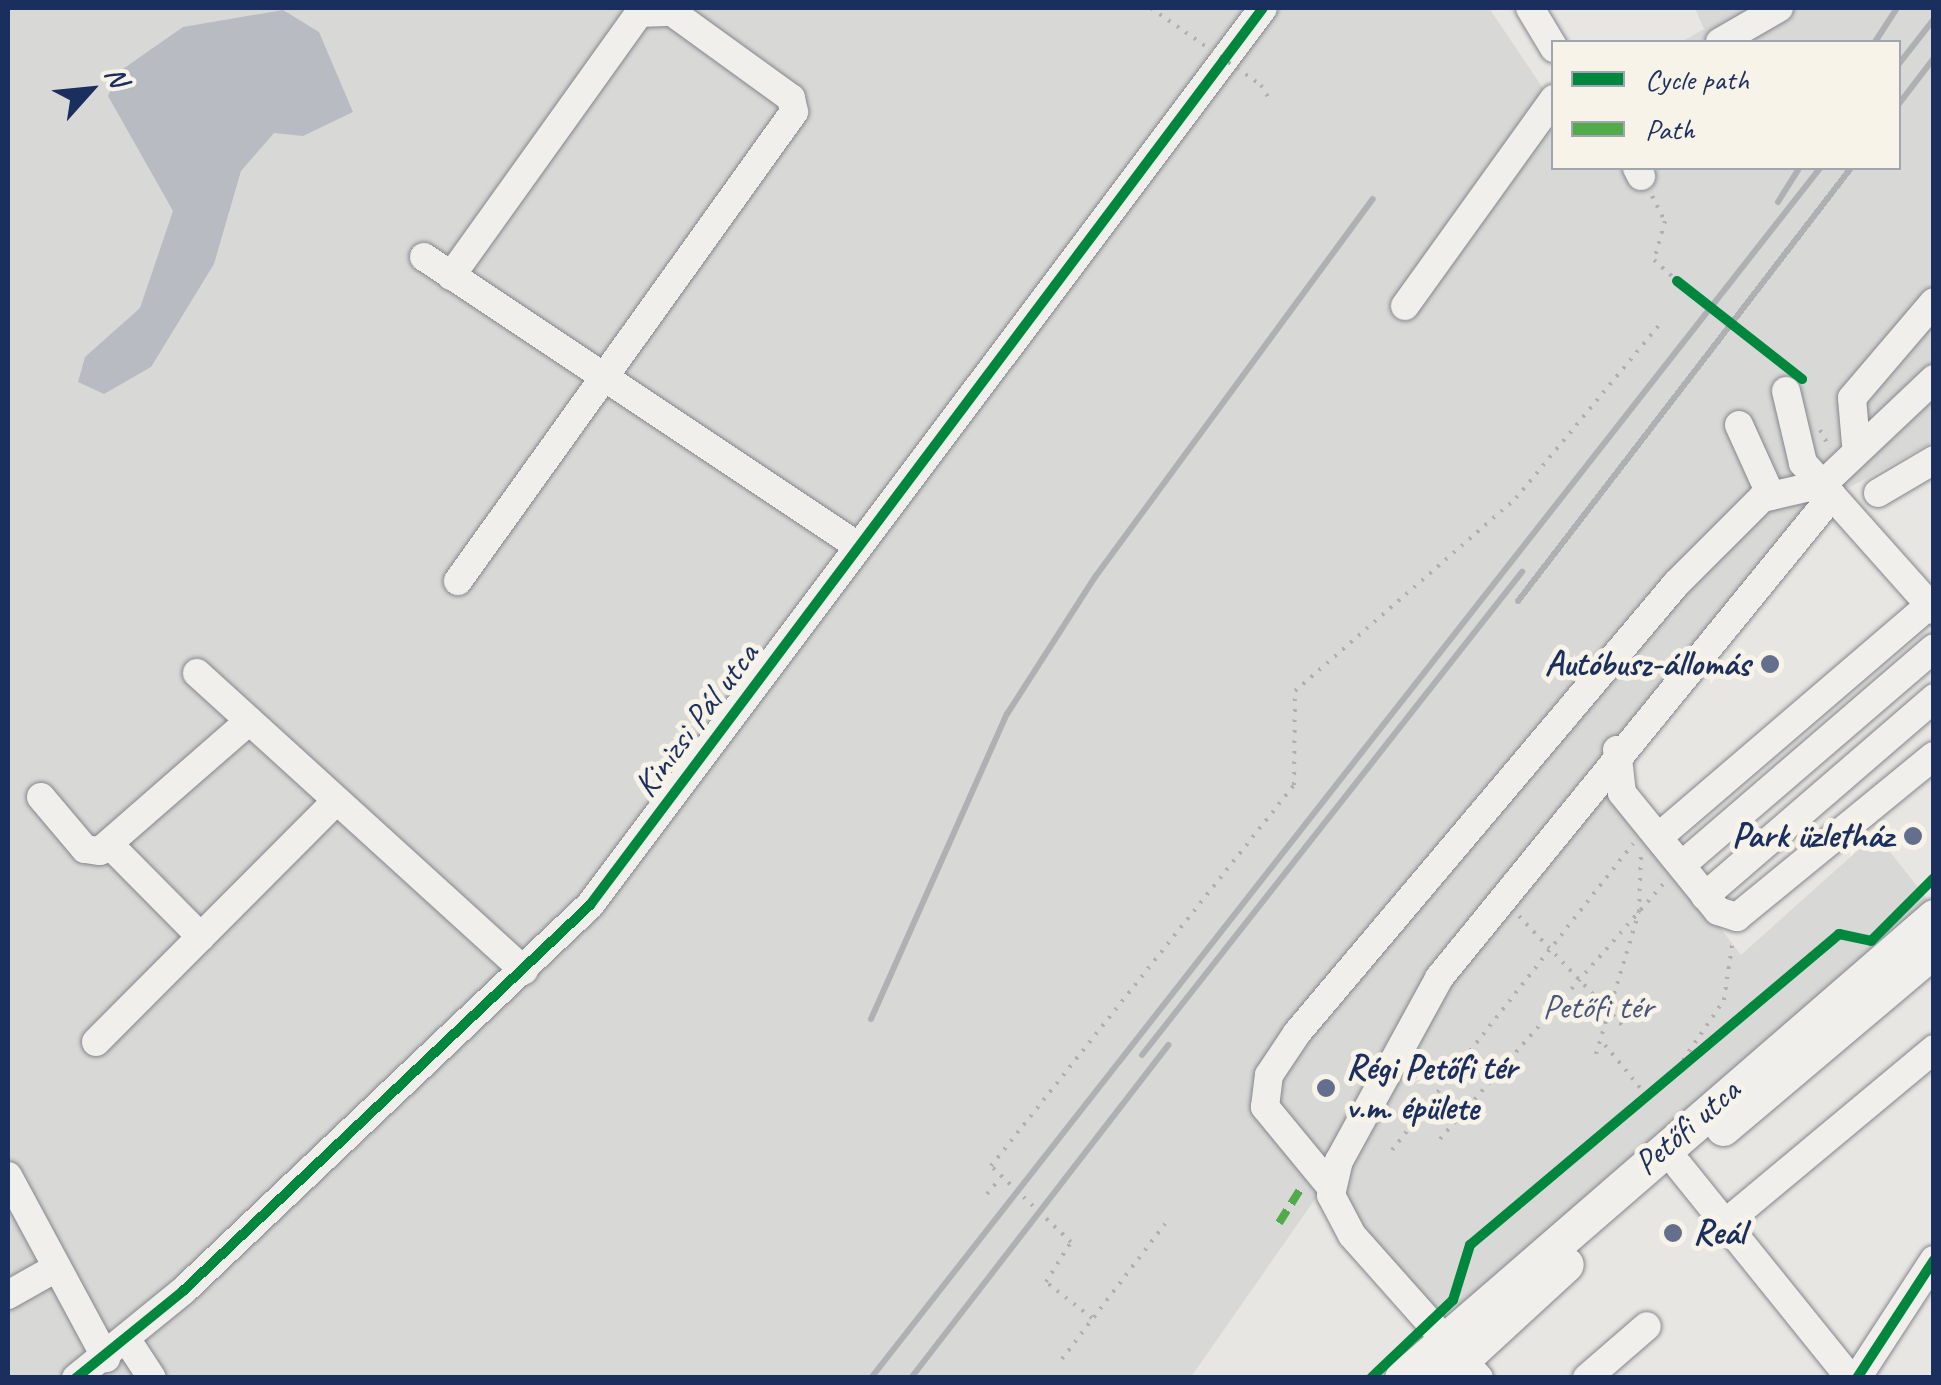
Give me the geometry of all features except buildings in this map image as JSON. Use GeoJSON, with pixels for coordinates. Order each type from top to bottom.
{"type":"FeatureCollection","features":[{"type":"Feature","properties":{"kind":"main road","name":"Petőfi utca"},"geometry":{"type":"LineString","coordinates":[[1457,1364],[1934,916]]}},
{"type":"Feature","properties":{"kind":"main road","name":"Petőfi utca"},"geometry":{"type":"LineString","coordinates":[[1457,1364],[1678,1166],[1934,950]]}},
{"type":"Feature","properties":{"kind":"main road"},"geometry":{"type":"LineString","coordinates":[[1402,1378],[1457,1364]]}},
{"type":"Feature","properties":{"kind":"street","name":"Kinizsi Pál utca"},"geometry":{"type":"LineString","coordinates":[[76,1378],[116,1349],[524,971],[623,865],[1263,8]]}},
{"type":"Feature","properties":{"kind":"street"},"geometry":{"type":"LineString","coordinates":[[1530,8],[1551,43]]}},
{"type":"Feature","properties":{"kind":"street"},"geometry":{"type":"LineString","coordinates":[[1723,40],[1773,9]]}},
{"type":"Feature","properties":{"kind":"street"},"geometry":{"type":"LineString","coordinates":[[451,276],[639,12],[672,12],[791,98],[794,112],[458,581]]}},
{"type":"Feature","properties":{"kind":"street"},"geometry":{"type":"LineString","coordinates":[[1405,306],[1551,103]]}},
{"type":"Feature","properties":{"kind":"street"},"geometry":{"type":"LineString","coordinates":[[424,258],[858,546]]}},
{"type":"Feature","properties":{"kind":"street"},"geometry":{"type":"LineString","coordinates":[[1856,444],[1852,398],[1934,302]]}},
{"type":"Feature","properties":{"kind":"street"},"geometry":{"type":"LineString","coordinates":[[1331,1186],[1440,978],[1827,490],[1856,444],[1934,379]]}},
{"type":"Feature","properties":{"kind":"street"},"geometry":{"type":"LineString","coordinates":[[1661,835],[1931,608],[1802,463],[1794,385]]}},
{"type":"Feature","properties":{"kind":"street"},"geometry":{"type":"LineString","coordinates":[[1739,425],[1771,496]]}},
{"type":"Feature","properties":{"kind":"street"},"geometry":{"type":"LineString","coordinates":[[1878,493],[1934,460]]}},
{"type":"Feature","properties":{"kind":"street"},"geometry":{"type":"LineString","coordinates":[[1457,1364],[1352,1236],[1331,1186],[1265,1107],[1284,1052],[1551,726],[1771,496],[1827,490]]}},
{"type":"Feature","properties":{"kind":"street"},"geometry":{"type":"LineString","coordinates":[[1677,869],[1934,648]]}},
{"type":"Feature","properties":{"kind":"street"},"geometry":{"type":"LineString","coordinates":[[197,673],[524,971]]}},
{"type":"Feature","properties":{"kind":"street"},"geometry":{"type":"LineString","coordinates":[[1706,896],[1934,698]]}},
{"type":"Feature","properties":{"kind":"street"},"geometry":{"type":"LineString","coordinates":[[41,797],[85,849],[111,846],[249,721]]}},
{"type":"Feature","properties":{"kind":"street"},"geometry":{"type":"LineString","coordinates":[[1617,750],[1622,793],[1661,835],[1677,869],[1706,896],[1737,916],[1753,908],[1934,756]]}},
{"type":"Feature","properties":{"kind":"street"},"geometry":{"type":"LineString","coordinates":[[1588,787],[1622,793]]}},
{"type":"Feature","properties":{"kind":"street"},"geometry":{"type":"LineString","coordinates":[[96,1042],[336,801]]}},
{"type":"Feature","properties":{"kind":"street"},"geometry":{"type":"LineString","coordinates":[[111,846],[201,937]]}},
{"type":"Feature","properties":{"kind":"street"},"geometry":{"type":"LineString","coordinates":[[1722,1226],[1934,1049]]}},
{"type":"Feature","properties":{"kind":"street"},"geometry":{"type":"LineString","coordinates":[[1678,1166],[1722,1226],[1854,1378],[1934,1260]]}},
{"type":"Feature","properties":{"kind":"street"},"geometry":{"type":"LineString","coordinates":[[8,1176],[56,1268],[116,1349],[152,1378]]}},
{"type":"Feature","properties":{"kind":"street"},"geometry":{"type":"LineString","coordinates":[[8,1295],[56,1268]]}},
{"type":"Feature","properties":{"kind":"street"},"geometry":{"type":"LineString","coordinates":[[1588,1378],[1647,1326]]}},
{"type":"Feature","properties":{"kind":"path"},"geometry":{"type":"LineString","coordinates":[[1151,8],[1261,85],[1270,102]]}},
{"type":"Feature","properties":{"kind":"path"},"geometry":{"type":"LineString","coordinates":[[1639,172],[1664,220],[1654,260],[1794,385]]}},
{"type":"Feature","properties":{"kind":"path"},"geometry":{"type":"LineString","coordinates":[[1092,1318],[1046,1282],[1071,1242],[997,1181],[991,1166],[1294,785],[1295,691],[1516,498],[1662,320]]}},
{"type":"Feature","properties":{"kind":"path"},"geometry":{"type":"LineString","coordinates":[[1392,1150],[1554,950],[1642,833],[1640,912],[1612,1013],[1596,1054]]}},
{"type":"Feature","properties":{"kind":"path"},"geometry":{"type":"LineString","coordinates":[[1440,1139],[1677,869]]}},
{"type":"Feature","properties":{"kind":"path"},"geometry":{"type":"LineString","coordinates":[[1500,899],[1554,950],[1624,1027]]}},
{"type":"Feature","properties":{"kind":"path"},"geometry":{"type":"LineString","coordinates":[[1677,1069],[1724,1000],[1732,945]]}},
{"type":"Feature","properties":{"kind":"path"},"geometry":{"type":"LineString","coordinates":[[1633,1108],[1722,1031]]}},
{"type":"Feature","properties":{"kind":"path"},"geometry":{"type":"LineString","coordinates":[[1606,1044],[1647,1096]]}},
{"type":"Feature","properties":{"kind":"path"},"geometry":{"type":"LineString","coordinates":[[987,1194],[997,1181]]}},
{"type":"Feature","properties":{"kind":"path"},"geometry":{"type":"LineString","coordinates":[[1062,1359],[1166,1224]]}},
{"type":"Feature","properties":{"kind":"shaded area"},"geometry":{"type":"Polygon","coordinates":[[[8,8],[1489,8],[1551,100],[1551,170],[1901,170],[1901,40],[1685,40],[1704,29],[1695,8],[1933,8],[1933,442],[1815,506],[1498,897],[1329,1179],[1191,1377],[8,1378],[8,8]]]}},
{"type":"Feature","properties":{"kind":"shaded area"},"geometry":{"type":"Polygon","coordinates":[[[283,10],[319,32],[353,112],[303,136],[274,133],[241,171],[214,264],[151,367],[104,394],[78,382],[85,357],[140,308],[173,211],[108,96],[120,71],[183,27],[283,10]]]}},
{"type":"Feature","properties":{"kind":"shaded area","name":"Petőfi tér"},"geometry":{"type":"Polygon","coordinates":[[[1591,792],[1620,797],[1741,955],[1876,834],[1931,904],[1440,1326],[1364,1247],[1336,1174],[1403,1050],[1591,792]]]}},
{"type":"Feature","properties":{"kind":"railway"},"geometry":{"type":"LineString","coordinates":[[1876,40],[1897,8]]}},
{"type":"Feature","properties":{"kind":"railway"},"geometry":{"type":"LineString","coordinates":[[1901,61],[1934,19]]}},
{"type":"Feature","properties":{"kind":"railway"},"geometry":{"type":"LineString","coordinates":[[1901,101],[1934,58]]}},
{"type":"Feature","properties":{"kind":"railway"},"geometry":{"type":"LineString","coordinates":[[1778,202],[1798,170]]}},
{"type":"Feature","properties":{"kind":"railway"},"geometry":{"type":"LineString","coordinates":[[871,1378],[1818,170]]}},
{"type":"Feature","properties":{"kind":"railway"},"geometry":{"type":"LineString","coordinates":[[1518,601],[1849,170]]}},
{"type":"Feature","properties":{"kind":"railway"},"geometry":{"type":"LineString","coordinates":[[871,1019],[1007,714],[1095,577],[1373,199]]}},
{"type":"Feature","properties":{"kind":"railway"},"geometry":{"type":"LineString","coordinates":[[1142,1055],[1522,572]]}},
{"type":"Feature","properties":{"kind":"railway"},"geometry":{"type":"LineString","coordinates":[[911,1378],[1168,1045]]}},
{"type":"Feature","properties":{"kind":"marked path"},"geometry":{"type":"LineString","coordinates":[[1279,1223],[1301,1188]]}},
{"type":"Feature","properties":{"kind":"cycle path"},"geometry":{"type":"LineString","coordinates":[[76,1378],[183,1291],[590,905],[1263,8]]}},
{"type":"Feature","properties":{"kind":"cycle path"},"geometry":{"type":"LineString","coordinates":[[1677,281],[1802,379]]}},
{"type":"Feature","properties":{"kind":"cycle path"},"geometry":{"type":"LineString","coordinates":[[1371,1378],[1453,1300],[1470,1245],[1839,934],[1871,941],[1934,878]]}},
{"type":"Feature","properties":{"kind":"cycle path"},"geometry":{"type":"LineString","coordinates":[[1857,1378],[1934,1260]]}},
{"type":"Feature","properties":{"kind":"place","name":"Autóbusz-állomás"},"geometry":{"type":"Point","coordinates":[1770,664]}},
{"type":"Feature","properties":{"kind":"place","name":"Park üzletház"},"geometry":{"type":"Point","coordinates":[1913,836]}},
{"type":"Feature","properties":{"kind":"place","name":"Régi Petőfi tér v.m. épülete"},"geometry":{"type":"Point","coordinates":[1326,1088]}},
{"type":"Feature","properties":{"kind":"place","name":"Reál"},"geometry":{"type":"Point","coordinates":[1673,1233]}}]}
